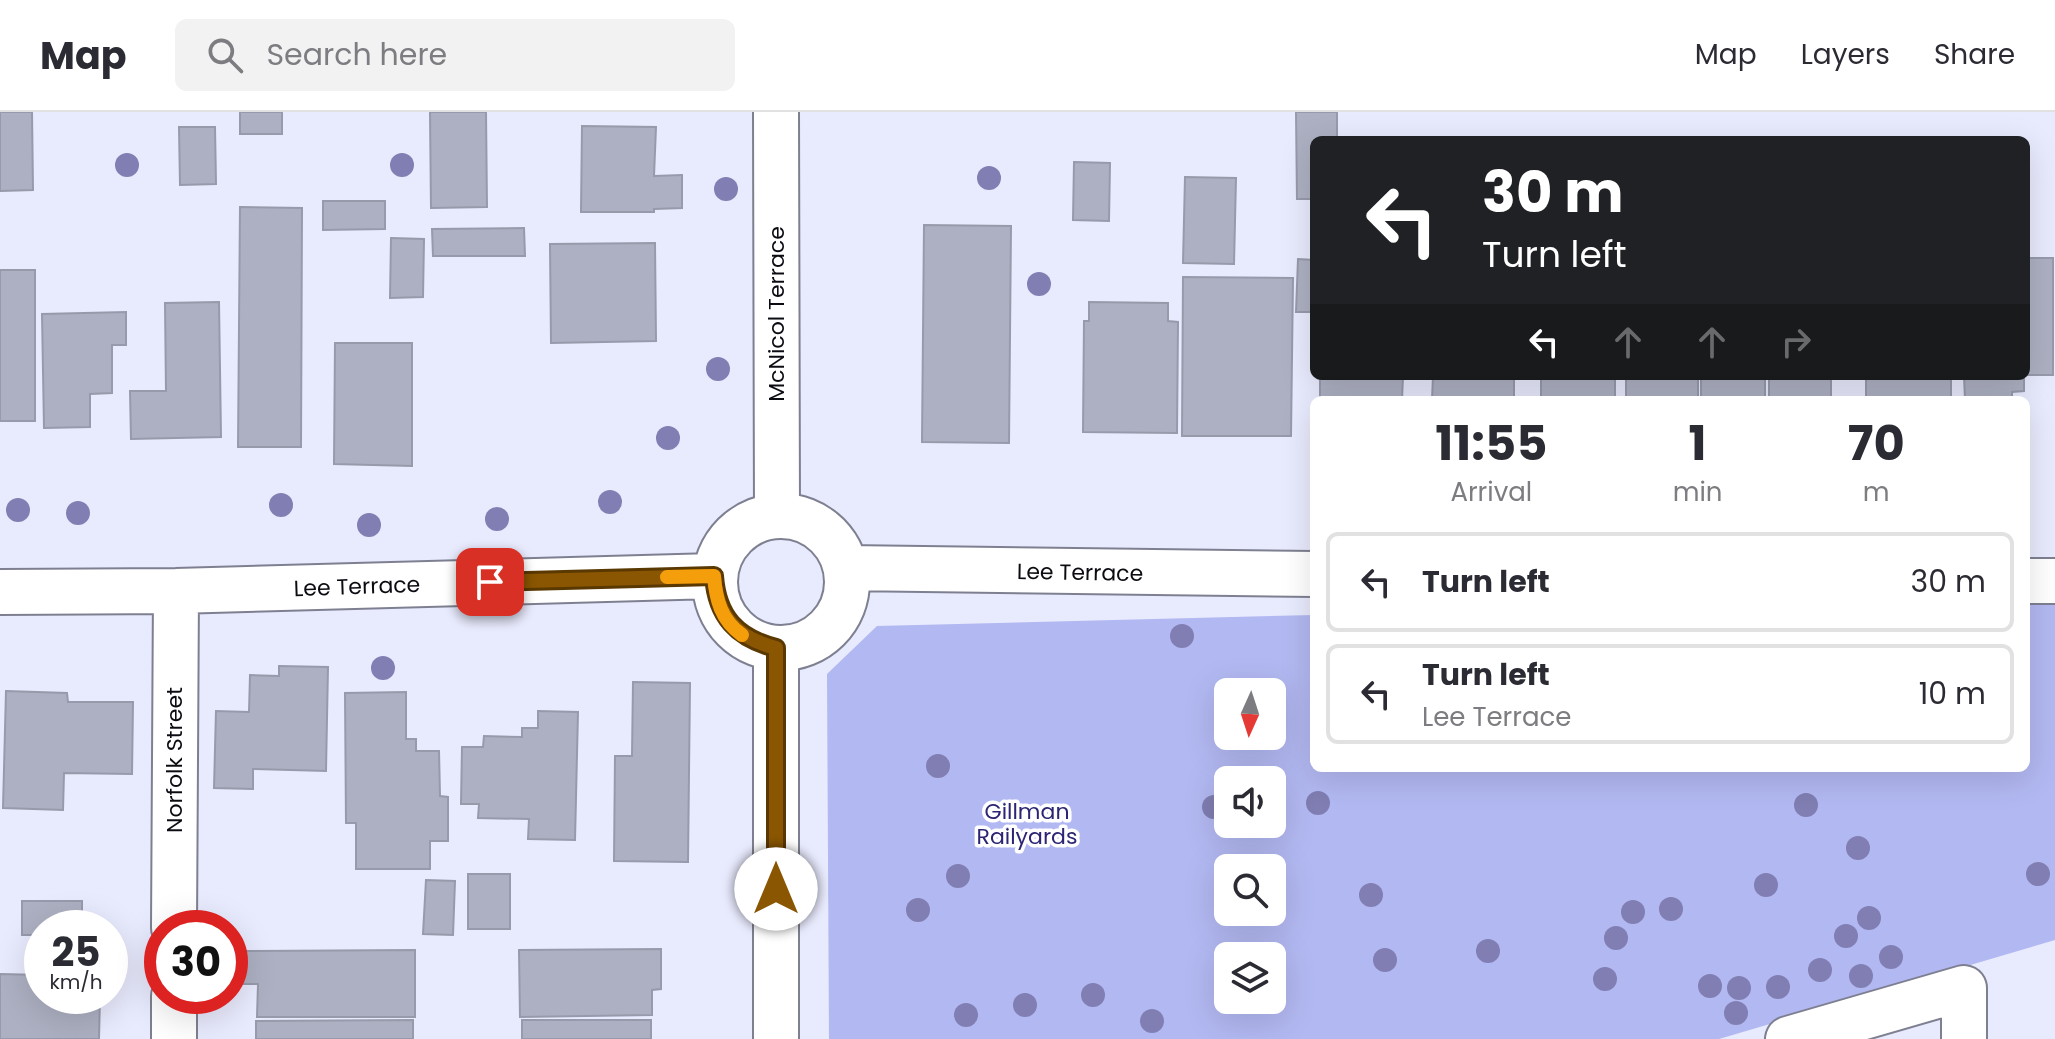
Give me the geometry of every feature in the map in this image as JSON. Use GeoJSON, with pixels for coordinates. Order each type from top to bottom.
{"type":"FeatureCollection","features":[{"type":"Feature","properties":{"kind":"street","name":"McNicol Terrace"},"geometry":{"type":"LineString","coordinates":[[776,112],[777,515]]}},
{"type":"Feature","properties":{"kind":"street"},"geometry":{"type":"LineString","coordinates":[[777,515],[796,516],[814,524],[840,550],[847,568],[848,589],[843,608],[831,625],[815,639],[796,647],[776,648],[755,643],[737,632],[723,616],[716,597],[714,576],[718,558],[727,541],[741,528],[758,519],[777,515]]}},
{"type":"Feature","properties":{"kind":"street","name":"Lee Terrace"},"geometry":{"type":"LineString","coordinates":[[847,568],[1310,574]]}},
{"type":"Feature","properties":{"kind":"street","name":"Lee Terrace"},"geometry":{"type":"LineString","coordinates":[[0,592],[176,591],[714,576]]}},
{"type":"Feature","properties":{"kind":"street"},"geometry":{"type":"LineString","coordinates":[[2030,581],[2055,581]]}},
{"type":"Feature","properties":{"kind":"street","name":"Norfolk Street"},"geometry":{"type":"LineString","coordinates":[[174,910],[176,591]]}},
{"type":"Feature","properties":{"kind":"street"},"geometry":{"type":"LineString","coordinates":[[776,648],[776,1039]]}},
{"type":"Feature","properties":{"kind":"street"},"geometry":{"type":"LineString","coordinates":[[1788,1039],[1964,988],[1964,1039]]}},
{"type":"Feature","properties":{"kind":"street"},"geometry":{"type":"LineString","coordinates":[[174,1014],[174,1039]]}},
{"type":"Feature","properties":{"kind":"green space","name":"Gillman Railyards"},"geometry":{"type":"Polygon","coordinates":[[[2030,597],[2055,597],[2055,940],[1719,1039],[829,1039],[827,674],[877,626],[1310,615],[1310,772],[2030,772],[2030,597]]]}},
{"type":"Feature","properties":{"kind":"building"},"geometry":{"type":"Polygon","coordinates":[[[0,112],[32,112],[33,190],[0,191],[0,112]]]}},
{"type":"Feature","properties":{"kind":"building"},"geometry":{"type":"Polygon","coordinates":[[[240,112],[282,112],[282,134],[240,134],[240,112]]]}},
{"type":"Feature","properties":{"kind":"building"},"geometry":{"type":"Polygon","coordinates":[[[430,112],[486,112],[487,207],[431,208],[430,112]]]}},
{"type":"Feature","properties":{"kind":"building"},"geometry":{"type":"Polygon","coordinates":[[[1296,112],[1337,112],[1337,136],[1310,136],[1310,199],[1297,199],[1296,112]]]}},
{"type":"Feature","properties":{"kind":"building"},"geometry":{"type":"Polygon","coordinates":[[[582,126],[656,127],[654,176],[682,175],[682,208],[654,209],[654,212],[581,212],[582,126]]]}},
{"type":"Feature","properties":{"kind":"building"},"geometry":{"type":"Polygon","coordinates":[[[179,127],[215,127],[216,184],[180,185],[179,127]]]}},
{"type":"Feature","properties":{"kind":"building"},"geometry":{"type":"Polygon","coordinates":[[[1074,162],[1110,163],[1109,221],[1073,220],[1074,162]]]}},
{"type":"Feature","properties":{"kind":"building"},"geometry":{"type":"Polygon","coordinates":[[[1185,177],[1236,178],[1234,264],[1183,263],[1185,177]]]}},
{"type":"Feature","properties":{"kind":"building"},"geometry":{"type":"Polygon","coordinates":[[[323,201],[385,201],[385,229],[323,230],[323,201]]]}},
{"type":"Feature","properties":{"kind":"building"},"geometry":{"type":"Polygon","coordinates":[[[240,207],[302,208],[301,447],[238,447],[240,207]]]}},
{"type":"Feature","properties":{"kind":"building"},"geometry":{"type":"Polygon","coordinates":[[[924,225],[1011,226],[1009,443],[922,442],[924,225]]]}},
{"type":"Feature","properties":{"kind":"building"},"geometry":{"type":"Polygon","coordinates":[[[524,228],[525,256],[433,256],[432,229],[524,228]]]}},
{"type":"Feature","properties":{"kind":"building"},"geometry":{"type":"Polygon","coordinates":[[[391,238],[424,239],[423,297],[390,298],[391,238]]]}},
{"type":"Feature","properties":{"kind":"building"},"geometry":{"type":"Polygon","coordinates":[[[655,243],[656,341],[551,343],[550,244],[655,243]]]}},
{"type":"Feature","properties":{"kind":"building"},"geometry":{"type":"Polygon","coordinates":[[[2030,258],[2053,258],[2053,375],[2030,375],[2030,258]]]}},
{"type":"Feature","properties":{"kind":"building"},"geometry":{"type":"Polygon","coordinates":[[[1298,259],[1310,260],[1310,312],[1296,312],[1298,259]]]}},
{"type":"Feature","properties":{"kind":"building"},"geometry":{"type":"Polygon","coordinates":[[[0,270],[35,270],[35,421],[0,421],[0,270]]]}},
{"type":"Feature","properties":{"kind":"building"},"geometry":{"type":"Polygon","coordinates":[[[1183,277],[1293,278],[1291,436],[1182,436],[1183,277]]]}},
{"type":"Feature","properties":{"kind":"building"},"geometry":{"type":"Polygon","coordinates":[[[219,302],[221,437],[131,439],[130,391],[166,391],[165,303],[219,302]]]}},
{"type":"Feature","properties":{"kind":"building"},"geometry":{"type":"Polygon","coordinates":[[[1089,302],[1168,303],[1168,321],[1178,322],[1177,433],[1083,432],[1084,321],[1089,321],[1089,302]]]}},
{"type":"Feature","properties":{"kind":"building"},"geometry":{"type":"Polygon","coordinates":[[[126,312],[126,345],[112,345],[112,393],[90,394],[90,427],[44,428],[42,314],[126,312]]]}},
{"type":"Feature","properties":{"kind":"building"},"geometry":{"type":"Polygon","coordinates":[[[335,343],[412,343],[412,466],[334,464],[335,343]]]}},
{"type":"Feature","properties":{"kind":"building"},"geometry":{"type":"Polygon","coordinates":[[[1320,380],[1403,380],[1402,396],[1320,396],[1320,380]]]}},
{"type":"Feature","properties":{"kind":"building"},"geometry":{"type":"Polygon","coordinates":[[[1433,380],[1514,380],[1514,396],[1432,396],[1433,380]]]}},
{"type":"Feature","properties":{"kind":"building"},"geometry":{"type":"Polygon","coordinates":[[[1541,380],[1615,380],[1615,396],[1541,396],[1541,380]]]}},
{"type":"Feature","properties":{"kind":"building"},"geometry":{"type":"Polygon","coordinates":[[[1626,380],[1698,380],[1698,396],[1626,396],[1626,380]]]}},
{"type":"Feature","properties":{"kind":"building"},"geometry":{"type":"Polygon","coordinates":[[[1701,380],[1765,380],[1765,396],[1701,396],[1701,380]]]}},
{"type":"Feature","properties":{"kind":"building"},"geometry":{"type":"Polygon","coordinates":[[[1769,380],[1831,380],[1831,396],[1769,396],[1769,380]]]}},
{"type":"Feature","properties":{"kind":"building"},"geometry":{"type":"Polygon","coordinates":[[[1866,380],[1951,380],[1951,396],[1866,396],[1866,380]]]}},
{"type":"Feature","properties":{"kind":"building"},"geometry":{"type":"Polygon","coordinates":[[[1964,380],[2024,380],[2024,391],[2012,392],[2012,396],[1965,396],[1964,380]]]}},
{"type":"Feature","properties":{"kind":"building"},"geometry":{"type":"Polygon","coordinates":[[[279,666],[328,667],[326,771],[253,769],[253,789],[214,788],[216,711],[249,712],[250,675],[279,676],[279,666]]]}},
{"type":"Feature","properties":{"kind":"building"},"geometry":{"type":"Polygon","coordinates":[[[633,682],[690,683],[688,862],[614,861],[615,756],[632,756],[633,682]]]}},
{"type":"Feature","properties":{"kind":"building"},"geometry":{"type":"Polygon","coordinates":[[[6,691],[67,693],[68,702],[133,702],[132,774],[64,773],[63,810],[3,808],[6,691]]]}},
{"type":"Feature","properties":{"kind":"building"},"geometry":{"type":"Polygon","coordinates":[[[406,692],[406,739],[416,739],[416,751],[439,751],[440,796],[448,797],[448,841],[430,841],[430,869],[356,869],[356,823],[346,823],[345,693],[406,692]]]}},
{"type":"Feature","properties":{"kind":"building"},"geometry":{"type":"Polygon","coordinates":[[[538,711],[578,712],[575,840],[528,839],[529,819],[478,818],[479,804],[461,804],[462,747],[483,747],[484,736],[522,737],[522,728],[538,728],[538,711]]]}},
{"type":"Feature","properties":{"kind":"building"},"geometry":{"type":"Polygon","coordinates":[[[468,874],[510,874],[510,929],[468,929],[468,874]]]}},
{"type":"Feature","properties":{"kind":"building"},"geometry":{"type":"Polygon","coordinates":[[[426,880],[455,881],[453,935],[423,934],[426,880]]]}},
{"type":"Feature","properties":{"kind":"building"},"geometry":{"type":"Polygon","coordinates":[[[22,901],[82,901],[82,910],[24,910],[22,935],[22,901]]]}},
{"type":"Feature","properties":{"kind":"building"},"geometry":{"type":"Polygon","coordinates":[[[661,949],[661,989],[652,990],[652,1015],[520,1017],[519,950],[661,949]]]}},
{"type":"Feature","properties":{"kind":"building"},"geometry":{"type":"Polygon","coordinates":[[[415,950],[415,1017],[257,1017],[258,984],[248,984],[248,951],[415,950]]]}},
{"type":"Feature","properties":{"kind":"building"},"geometry":{"type":"Polygon","coordinates":[[[0,974],[24,975],[24,1014],[100,1014],[99,1039],[0,1039],[0,974]]]}},
{"type":"Feature","properties":{"kind":"building"},"geometry":{"type":"Polygon","coordinates":[[[413,1020],[413,1039],[256,1039],[256,1021],[413,1020]]]}},
{"type":"Feature","properties":{"kind":"building"},"geometry":{"type":"Polygon","coordinates":[[[522,1020],[651,1020],[651,1039],[522,1039],[522,1020]]]}},
{"type":"Feature","properties":{"kind":"slow traffic"},"geometry":{"type":"LineString","coordinates":[[667,577],[714,576],[716,597],[723,616],[742,635]]}},
{"type":"Feature","properties":{"kind":"route"},"geometry":{"type":"LineString","coordinates":[[490,582],[714,576],[716,597],[723,616],[737,632],[755,643],[776,648],[776,889]]}}]}
